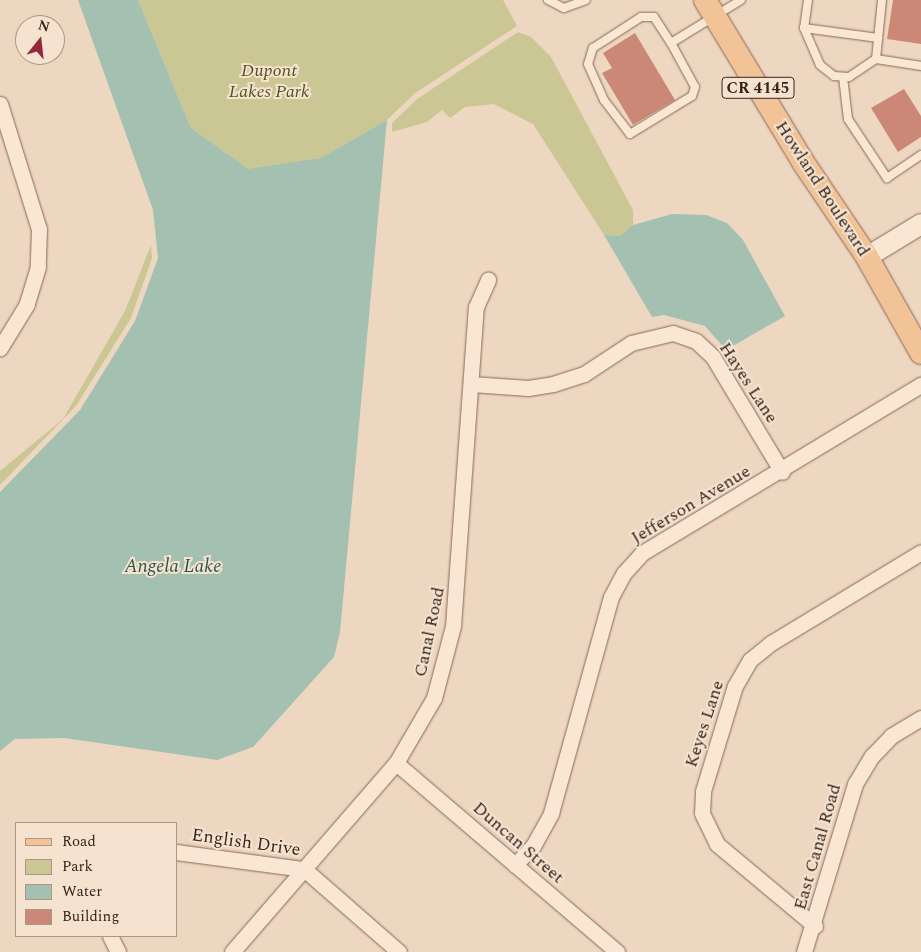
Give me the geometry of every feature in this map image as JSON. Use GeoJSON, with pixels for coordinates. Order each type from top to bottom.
{"type":"FeatureCollection","features":[{"type":"Feature","properties":{"kind":"main road","name":"Howland Boulevard"},"geometry":{"type":"LineString","coordinates":[[709,8],[867,257],[921,353]]}},
{"type":"Feature","properties":{"kind":"street"},"geometry":{"type":"LineString","coordinates":[[0,104],[39,229],[38,267],[27,304],[0,348]]}},
{"type":"Feature","properties":{"kind":"street"},"geometry":{"type":"LineString","coordinates":[[867,257],[921,224]]}},
{"type":"Feature","properties":{"kind":"street","name":"Canal Road"},"geometry":{"type":"LineString","coordinates":[[232,952],[396,763],[434,698],[453,626],[476,307],[488,280]]}},
{"type":"Feature","properties":{"kind":"street","name":"Hayes Lane"},"geometry":{"type":"LineString","coordinates":[[471,384],[528,388],[553,384],[584,374],[631,343],[673,333],[696,341],[713,357],[782,472]]}},
{"type":"Feature","properties":{"kind":"street","name":"Jefferson Avenue"},"geometry":{"type":"LineString","coordinates":[[515,866],[533,846],[551,813],[612,597],[624,573],[642,553],[782,472],[921,385]]}},
{"type":"Feature","properties":{"kind":"street","name":"Keyes Lane"},"geometry":{"type":"LineString","coordinates":[[814,926],[717,844],[702,813],[703,791],[735,686],[750,660],[771,643],[921,552]]}},
{"type":"Feature","properties":{"kind":"street","name":"East Canal Road"},"geometry":{"type":"LineString","coordinates":[[804,952],[814,926],[855,784],[885,743],[921,718]]}},
{"type":"Feature","properties":{"kind":"street","name":"Duncan Street"},"geometry":{"type":"LineString","coordinates":[[396,763],[617,952]]}},
{"type":"Feature","properties":{"kind":"street","name":"English Drive"},"geometry":{"type":"LineString","coordinates":[[178,852],[304,869],[399,952]]}},
{"type":"Feature","properties":{"kind":"street"},"geometry":{"type":"LineString","coordinates":[[110,937],[118,952]]}},
{"type":"Feature","properties":{"kind":"lane"},"geometry":{"type":"LineString","coordinates":[[548,0],[564,8],[586,0]]}},
{"type":"Feature","properties":{"kind":"lane"},"geometry":{"type":"LineString","coordinates":[[671,43],[709,8],[741,0]]}},
{"type":"Feature","properties":{"kind":"lane"},"geometry":{"type":"LineString","coordinates":[[808,0],[804,28],[820,65],[834,76],[843,77],[876,59],[921,66]]}},
{"type":"Feature","properties":{"kind":"lane"},"geometry":{"type":"LineString","coordinates":[[876,59],[882,0]]}},
{"type":"Feature","properties":{"kind":"lane"},"geometry":{"type":"LineString","coordinates":[[640,17],[654,17],[671,43],[695,87],[692,96],[630,134],[604,100],[588,64],[593,48],[640,17]]}},
{"type":"Feature","properties":{"kind":"lane"},"geometry":{"type":"LineString","coordinates":[[804,28],[878,38]]}},
{"type":"Feature","properties":{"kind":"lane"},"geometry":{"type":"LineString","coordinates":[[843,77],[848,119],[887,178],[921,155]]}},
{"type":"Feature","properties":{"kind":"green space","name":"Dupont Lakes Park"},"geometry":{"type":"Polygon","coordinates":[[[138,0],[503,0],[517,26],[414,94],[387,120],[321,158],[248,170],[191,128],[138,0]]]}},
{"type":"Feature","properties":{"kind":"green space"},"geometry":{"type":"Polygon","coordinates":[[[518,32],[531,37],[551,57],[633,210],[633,225],[620,236],[604,235],[533,124],[494,104],[465,107],[450,118],[442,110],[427,122],[392,132],[392,123],[417,99],[518,32]]]}},
{"type":"Feature","properties":{"kind":"green space"},"geometry":{"type":"Polygon","coordinates":[[[151,245],[152,258],[131,318],[76,406],[0,485],[0,471],[63,419],[125,311],[151,245]]]}},
{"type":"Feature","properties":{"kind":"water","name":"Angela Lake"},"geometry":{"type":"Polygon","coordinates":[[[78,0],[138,0],[191,128],[248,169],[321,158],[387,120],[340,632],[334,657],[253,747],[217,760],[64,738],[15,739],[0,751],[0,492],[80,410],[135,321],[158,258],[153,210],[78,0]]]}},
{"type":"Feature","properties":{"kind":"water"},"geometry":{"type":"Polygon","coordinates":[[[672,214],[706,215],[727,223],[743,240],[785,316],[726,350],[705,326],[664,315],[652,317],[604,235],[620,236],[633,225],[672,214]]]}},
{"type":"Feature","properties":{"kind":"building"},"geometry":{"type":"Polygon","coordinates":[[[893,0],[921,0],[921,44],[887,39],[893,0]]]}},
{"type":"Feature","properties":{"kind":"building"},"geometry":{"type":"Polygon","coordinates":[[[635,33],[675,100],[633,125],[602,73],[612,68],[603,53],[635,33]]]}},
{"type":"Feature","properties":{"kind":"building"},"geometry":{"type":"Polygon","coordinates":[[[904,89],[921,116],[921,137],[898,152],[871,108],[904,89]]]}}]}
